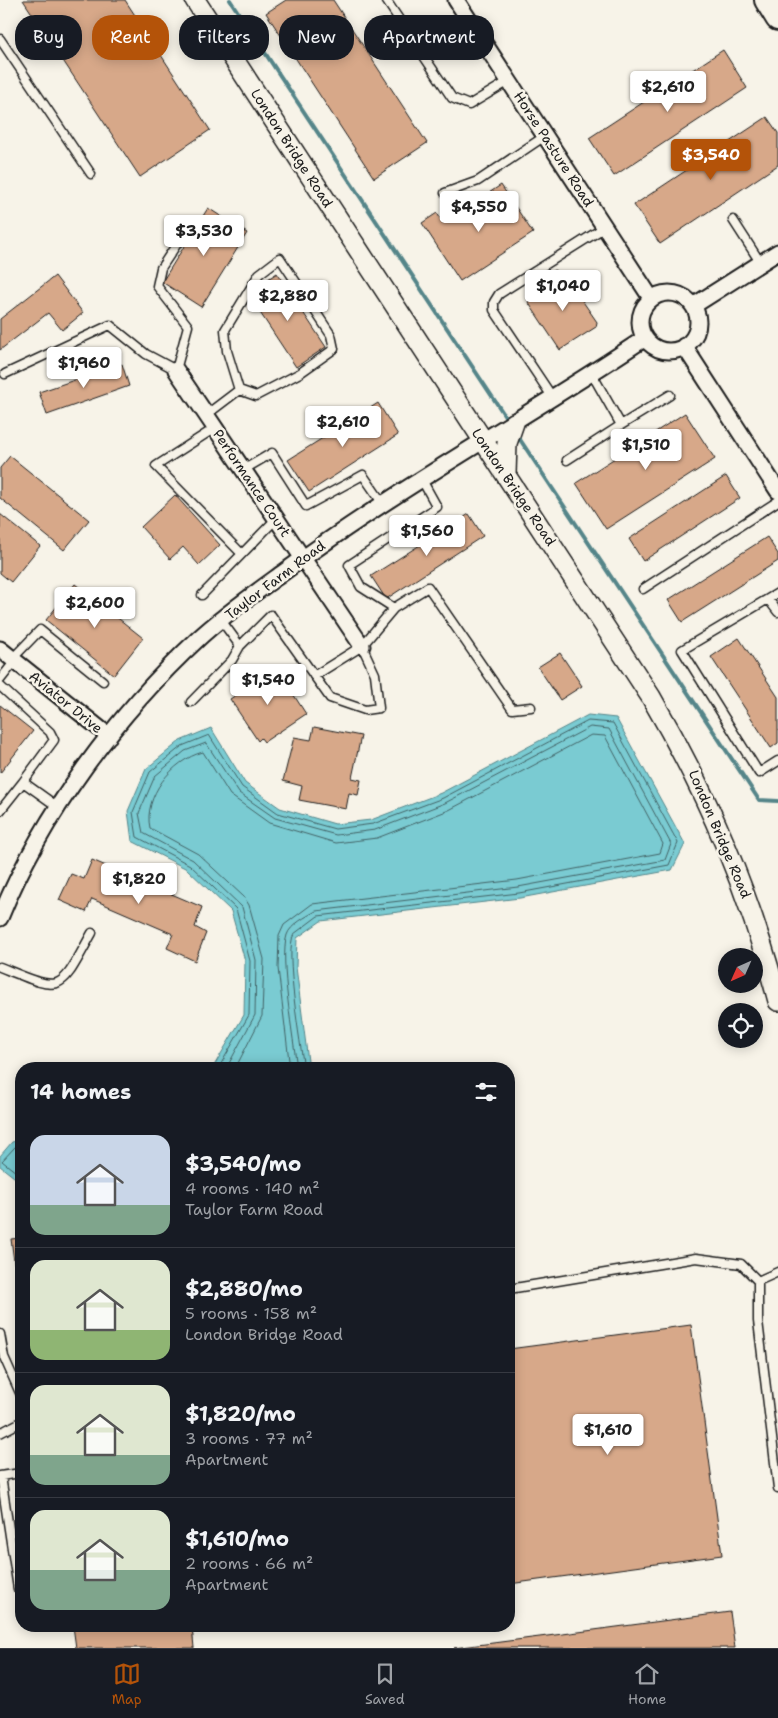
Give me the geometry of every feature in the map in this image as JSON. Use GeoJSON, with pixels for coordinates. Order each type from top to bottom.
{"type":"FeatureCollection","features":[{"type":"Feature","properties":{"kind":"main road"},"geometry":{"type":"LineString","coordinates":[[767,0],[778,18]]}},
{"type":"Feature","properties":{"kind":"street","name":"London Bridge Road"},"geometry":{"type":"LineString","coordinates":[[195,0],[651,697],[685,755],[726,843],[744,888],[761,939],[778,1001]]}},
{"type":"Feature","properties":{"kind":"street","name":"Horse Pasture Road"},"geometry":{"type":"LineString","coordinates":[[456,0],[651,298]]}},
{"type":"Feature","properties":{"kind":"street"},"geometry":{"type":"LineString","coordinates":[[693,306],[778,252]]}},
{"type":"Feature","properties":{"kind":"street"},"geometry":{"type":"LineString","coordinates":[[669,293],[687,299],[693,306],[698,323],[691,340],[684,346],[668,351],[651,345],[645,338],[641,330],[641,312],[651,298],[669,293]]}},
{"type":"Feature","properties":{"kind":"street","name":"Taylor Farm Road"},"geometry":{"type":"LineString","coordinates":[[0,918],[16,881],[58,807],[109,736],[165,672],[200,636],[303,558],[383,504],[592,374],[645,338]]}},
{"type":"Feature","properties":{"kind":"street"},"geometry":{"type":"LineString","coordinates":[[684,346],[778,491]]}},
{"type":"Feature","properties":{"kind":"street","name":"Performance Court"},"geometry":{"type":"LineString","coordinates":[[176,370],[362,646]]}},
{"type":"Feature","properties":{"kind":"street"},"geometry":{"type":"LineString","coordinates":[[506,474],[506,448],[514,423]]}},
{"type":"Feature","properties":{"kind":"street","name":"Aviator Drive"},"geometry":{"type":"LineString","coordinates":[[0,649],[109,736]]}},
{"type":"Feature","properties":{"kind":"lane"},"geometry":{"type":"LineString","coordinates":[[386,0],[452,98],[469,104],[509,81]]}},
{"type":"Feature","properties":{"kind":"lane"},"geometry":{"type":"LineString","coordinates":[[0,39],[91,174]]}},
{"type":"Feature","properties":{"kind":"lane"},"geometry":{"type":"LineString","coordinates":[[445,193],[478,181],[545,136]]}},
{"type":"Feature","properties":{"kind":"lane"},"geometry":{"type":"LineString","coordinates":[[733,220],[760,262]]}},
{"type":"Feature","properties":{"kind":"lane"},"geometry":{"type":"LineString","coordinates":[[553,398],[494,310],[494,302],[500,294],[605,227]]}},
{"type":"Feature","properties":{"kind":"lane"},"geometry":{"type":"LineString","coordinates":[[5,374],[110,325],[146,354],[176,370],[188,326],[157,286],[160,268],[186,230]]}},
{"type":"Feature","properties":{"kind":"lane"},"geometry":{"type":"LineString","coordinates":[[280,258],[331,334],[334,349],[300,373],[256,396],[239,390],[227,351],[226,330],[260,274],[280,258]]}},
{"type":"Feature","properties":{"kind":"lane"},"geometry":{"type":"LineString","coordinates":[[592,374],[621,425]]}},
{"type":"Feature","properties":{"kind":"lane"},"geometry":{"type":"LineString","coordinates":[[206,415],[239,390]]}},
{"type":"Feature","properties":{"kind":"lane"},"geometry":{"type":"LineString","coordinates":[[568,460],[670,395]]}},
{"type":"Feature","properties":{"kind":"lane"},"geometry":{"type":"LineString","coordinates":[[215,428],[156,466],[241,553]]}},
{"type":"Feature","properties":{"kind":"lane"},"geometry":{"type":"LineString","coordinates":[[243,470],[272,453],[306,506],[363,475],[383,504]]}},
{"type":"Feature","properties":{"kind":"lane"},"geometry":{"type":"LineString","coordinates":[[394,608],[360,587],[349,564],[437,507],[422,480]]}},
{"type":"Feature","properties":{"kind":"lane"},"geometry":{"type":"LineString","coordinates":[[643,589],[778,501]]}},
{"type":"Feature","properties":{"kind":"lane"},"geometry":{"type":"LineString","coordinates":[[202,595],[276,519]]}},
{"type":"Feature","properties":{"kind":"lane"},"geometry":{"type":"LineString","coordinates":[[314,676],[362,646],[394,608],[428,587],[512,709],[531,708]]}},
{"type":"Feature","properties":{"kind":"lane"},"geometry":{"type":"LineString","coordinates":[[778,593],[682,650],[759,773],[778,761]]}},
{"type":"Feature","properties":{"kind":"lane"},"geometry":{"type":"LineString","coordinates":[[768,599],[778,612]]}},
{"type":"Feature","properties":{"kind":"lane"},"geometry":{"type":"LineString","coordinates":[[191,702],[232,660],[240,646],[271,615],[330,698],[365,710],[379,708],[375,674],[362,646]]}},
{"type":"Feature","properties":{"kind":"lane"},"geometry":{"type":"LineString","coordinates":[[221,620],[240,646]]}},
{"type":"Feature","properties":{"kind":"lane"},"geometry":{"type":"LineString","coordinates":[[0,680],[14,660],[40,630],[103,681]]}},
{"type":"Feature","properties":{"kind":"lane"},"geometry":{"type":"LineString","coordinates":[[0,686],[40,721],[54,740],[0,811]]}},
{"type":"Feature","properties":{"kind":"lane"},"geometry":{"type":"LineString","coordinates":[[23,782],[58,807]]}},
{"type":"Feature","properties":{"kind":"lane"},"geometry":{"type":"LineString","coordinates":[[0,967],[45,985],[58,984],[69,975],[92,933]]}},
{"type":"Feature","properties":{"kind":"lane"},"geometry":{"type":"LineString","coordinates":[[515,1288],[696,1258],[740,1264],[758,1281],[758,1322],[778,1488]]}},
{"type":"Feature","properties":{"kind":"lane"},"geometry":{"type":"LineString","coordinates":[[758,1281],[778,1272]]}},
{"type":"Feature","properties":{"kind":"lane"},"geometry":{"type":"LineString","coordinates":[[0,1334],[4,1357],[15,1382]]}},
{"type":"Feature","properties":{"kind":"lane"},"geometry":{"type":"LineString","coordinates":[[0,1433],[15,1425]]}},
{"type":"Feature","properties":{"kind":"lane"},"geometry":{"type":"LineString","coordinates":[[15,1474],[0,1476],[15,1571]]}},
{"type":"Feature","properties":{"kind":"water"},"geometry":{"type":"Polygon","coordinates":[[[588,715],[616,718],[685,844],[672,870],[520,898],[321,921],[297,938],[296,967],[308,1062],[216,1062],[244,1015],[245,961],[231,911],[187,869],[132,841],[128,811],[146,769],[180,741],[211,728],[245,783],[280,808],[335,824],[371,820],[441,793],[588,715]]]}},
{"type":"Feature","properties":{"kind":"water"},"geometry":{"type":"Polygon","coordinates":[[[15,1141],[15,1178],[0,1166],[0,1156],[12,1142],[15,1141]]]}},
{"type":"Feature","properties":{"kind":"building"},"geometry":{"type":"Polygon","coordinates":[[[23,0],[125,0],[135,15],[92,15],[92,60],[164,60],[210,130],[140,177],[63,60],[82,60],[82,15],[33,15],[23,0]]]}},
{"type":"Feature","properties":{"kind":"building"},"geometry":{"type":"Polygon","coordinates":[[[286,0],[333,0],[343,15],[279,15],[279,33],[266,13],[286,0]]]}},
{"type":"Feature","properties":{"kind":"building"},"geometry":{"type":"Polygon","coordinates":[[[354,32],[364,47],[364,60],[372,60],[427,143],[374,178],[297,60],[354,60],[354,32]]]}},
{"type":"Feature","properties":{"kind":"building"},"geometry":{"type":"Polygon","coordinates":[[[723,50],[747,88],[614,176],[589,138],[723,50]]]}},
{"type":"Feature","properties":{"kind":"building"},"geometry":{"type":"Polygon","coordinates":[[[767,117],[778,133],[778,165],[660,244],[634,205],[767,117]]]}},
{"type":"Feature","properties":{"kind":"building"},"geometry":{"type":"Polygon","coordinates":[[[501,185],[533,233],[460,281],[422,223],[437,213],[443,223],[501,185]]]}},
{"type":"Feature","properties":{"kind":"building"},"geometry":{"type":"Polygon","coordinates":[[[208,208],[247,233],[201,307],[162,282],[208,208]]]}},
{"type":"Feature","properties":{"kind":"building"},"geometry":{"type":"Polygon","coordinates":[[[555,270],[562,280],[566,277],[597,322],[596,327],[560,350],[528,302],[552,286],[546,276],[555,270]]]}},
{"type":"Feature","properties":{"kind":"building"},"geometry":{"type":"Polygon","coordinates":[[[277,273],[326,347],[296,367],[251,299],[272,285],[268,279],[277,273]]]}},
{"type":"Feature","properties":{"kind":"building"},"geometry":{"type":"Polygon","coordinates":[[[55,276],[83,313],[62,330],[48,313],[0,350],[0,319],[55,276]]]}},
{"type":"Feature","properties":{"kind":"building"},"geometry":{"type":"Polygon","coordinates":[[[122,364],[129,386],[47,415],[39,392],[122,364]]]}},
{"type":"Feature","properties":{"kind":"building"},"geometry":{"type":"Polygon","coordinates":[[[378,403],[398,435],[309,492],[288,460],[378,403]]]}},
{"type":"Feature","properties":{"kind":"building"},"geometry":{"type":"Polygon","coordinates":[[[685,413],[715,459],[606,529],[576,483],[685,413]]]}},
{"type":"Feature","properties":{"kind":"building"},"geometry":{"type":"Polygon","coordinates":[[[10,456],[89,520],[64,550],[0,498],[0,468],[10,456]]]}},
{"type":"Feature","properties":{"kind":"building"},"geometry":{"type":"Polygon","coordinates":[[[726,476],[740,498],[643,561],[629,539],[726,476]]]}},
{"type":"Feature","properties":{"kind":"building"},"geometry":{"type":"Polygon","coordinates":[[[175,495],[220,545],[199,565],[183,547],[170,559],[141,527],[175,495]]]}},
{"type":"Feature","properties":{"kind":"building"},"geometry":{"type":"Polygon","coordinates":[[[0,514],[40,546],[11,582],[0,573],[0,514]]]}},
{"type":"Feature","properties":{"kind":"building"},"geometry":{"type":"Polygon","coordinates":[[[469,514],[483,536],[386,599],[371,576],[469,514]]]}},
{"type":"Feature","properties":{"kind":"building"},"geometry":{"type":"Polygon","coordinates":[[[767,537],[778,554],[778,561],[682,622],[668,600],[767,537]]]}},
{"type":"Feature","properties":{"kind":"building"},"geometry":{"type":"Polygon","coordinates":[[[75,584],[143,638],[114,675],[46,620],[75,584]]]}},
{"type":"Feature","properties":{"kind":"building"},"geometry":{"type":"Polygon","coordinates":[[[739,638],[778,697],[778,743],[771,748],[711,657],[739,638]]]}},
{"type":"Feature","properties":{"kind":"building"},"geometry":{"type":"Polygon","coordinates":[[[560,653],[582,686],[560,700],[538,667],[560,653]]]}},
{"type":"Feature","properties":{"kind":"building"},"geometry":{"type":"Polygon","coordinates":[[[277,669],[306,714],[264,742],[261,738],[258,741],[230,699],[277,669]]]}},
{"type":"Feature","properties":{"kind":"building"},"geometry":{"type":"Polygon","coordinates":[[[0,705],[33,731],[0,773],[0,705]]]}},
{"type":"Feature","properties":{"kind":"building"},"geometry":{"type":"Polygon","coordinates":[[[314,727],[361,736],[352,778],[361,780],[358,795],[349,793],[346,809],[299,800],[302,786],[283,781],[294,737],[311,740],[314,727]]]}},
{"type":"Feature","properties":{"kind":"building"},"geometry":{"type":"Polygon","coordinates":[[[92,860],[202,907],[195,927],[206,933],[195,961],[167,948],[173,934],[92,899],[86,912],[59,900],[71,874],[84,879],[92,860]]]}},
{"type":"Feature","properties":{"kind":"building"},"geometry":{"type":"Polygon","coordinates":[[[11,1239],[15,1239],[15,1268],[11,1239]]]}},
{"type":"Feature","properties":{"kind":"building"},"geometry":{"type":"Polygon","coordinates":[[[691,1325],[722,1555],[515,1583],[515,1348],[691,1325]]]}},
{"type":"Feature","properties":{"kind":"building"},"geometry":{"type":"Polygon","coordinates":[[[730,1612],[735,1648],[454,1648],[594,1630],[730,1612]]]}},
{"type":"Feature","properties":{"kind":"building"},"geometry":{"type":"Polygon","coordinates":[[[74,1632],[193,1632],[194,1648],[76,1648],[74,1632]]]}},
{"type":"Feature","properties":{"kind":"waterway"},"geometry":{"type":"LineString","coordinates":[[230,0],[505,416]]}},
{"type":"Feature","properties":{"kind":"waterway"},"geometry":{"type":"LineString","coordinates":[[517,435],[759,800],[778,801]]}}]}
